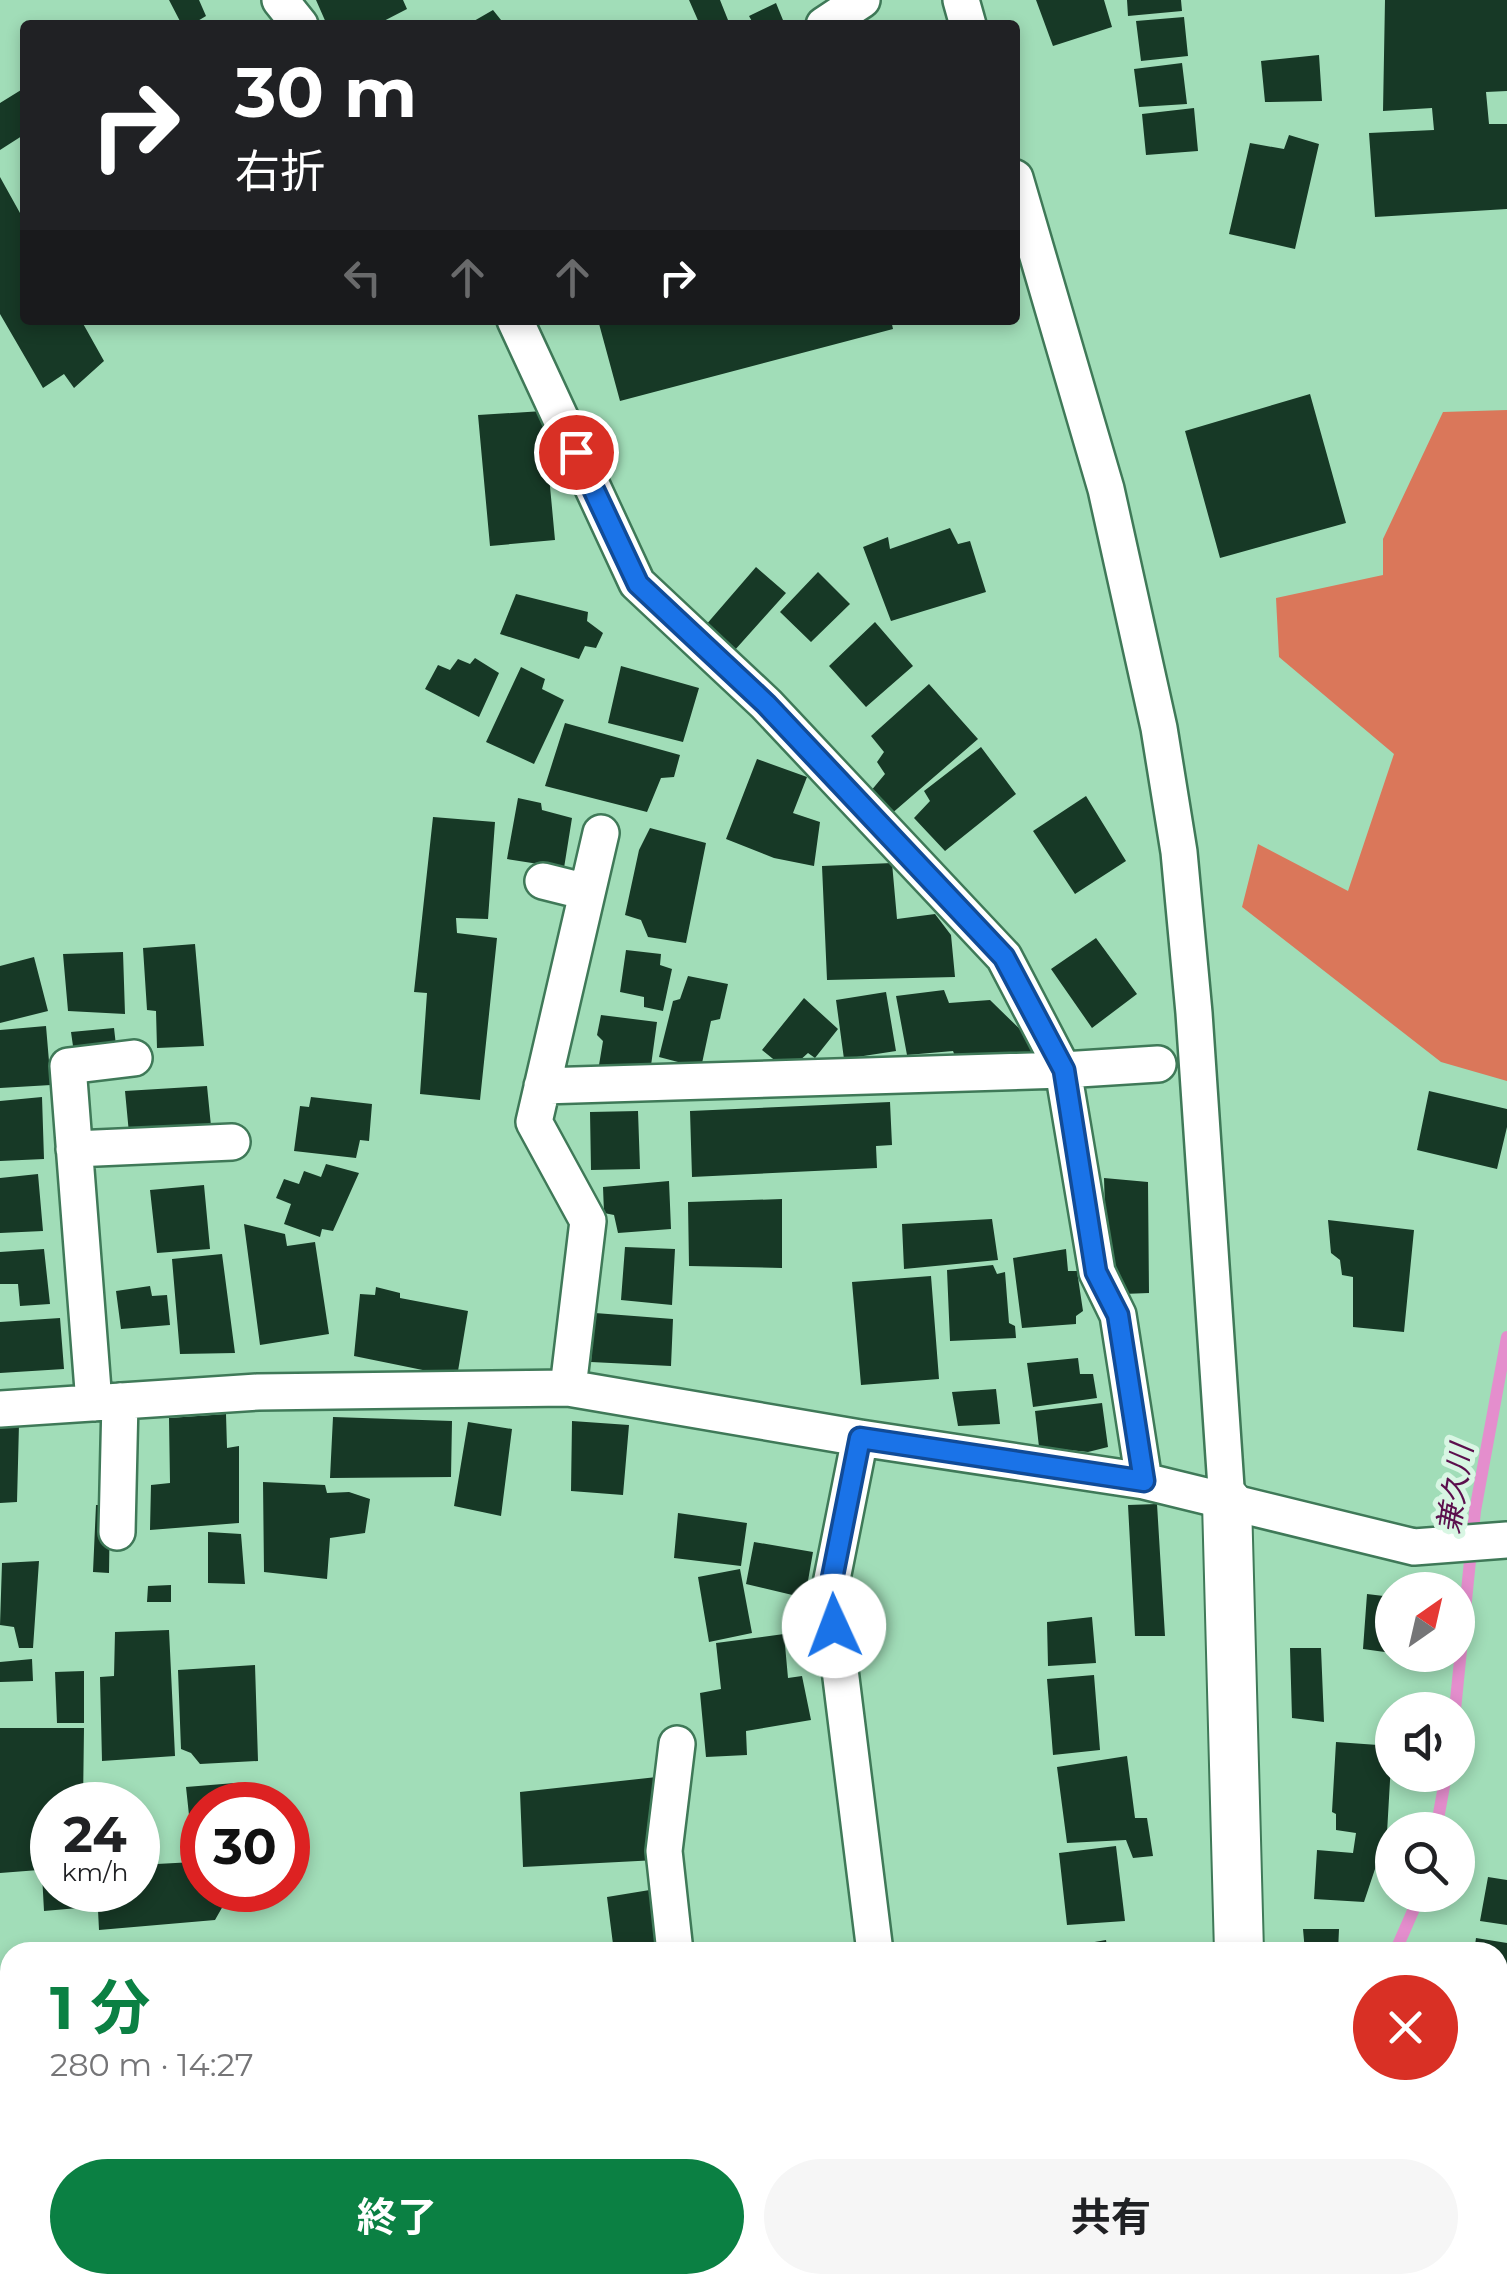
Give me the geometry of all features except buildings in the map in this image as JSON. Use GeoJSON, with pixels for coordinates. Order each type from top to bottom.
{"type":"FeatureCollection","features":[{"type":"Feature","properties":{"kind":"street"},"geometry":{"type":"LineString","coordinates":[[280,0],[296,20]]}},
{"type":"Feature","properties":{"kind":"street"},"geometry":{"type":"LineString","coordinates":[[832,20],[862,0]]}},
{"type":"Feature","properties":{"kind":"street"},"geometry":{"type":"LineString","coordinates":[[1020,195],[1106,489],[1159,728],[1179,852],[1194,1013],[1227,1502],[1239,1942]]}},
{"type":"Feature","properties":{"kind":"street"},"geometry":{"type":"LineString","coordinates":[[517,325],[638,584],[766,704],[1004,957],[1064,1070],[1096,1272],[1118,1315],[1144,1481]]}},
{"type":"Feature","properties":{"kind":"street"},"geometry":{"type":"LineString","coordinates":[[568,1388],[588,1221],[534,1122],[601,834]]}},
{"type":"Feature","properties":{"kind":"street"},"geometry":{"type":"LineString","coordinates":[[543,881],[587,892]]}},
{"type":"Feature","properties":{"kind":"street"},"geometry":{"type":"LineString","coordinates":[[117,1532],[107,1402],[74,1149],[68,1066],[134,1058]]}},
{"type":"Feature","properties":{"kind":"street"},"geometry":{"type":"LineString","coordinates":[[542,1086],[1158,1064]]}},
{"type":"Feature","properties":{"kind":"street"},"geometry":{"type":"LineString","coordinates":[[74,1149],[232,1142]]}},
{"type":"Feature","properties":{"kind":"street"},"geometry":{"type":"LineString","coordinates":[[0,1409],[258,1392],[568,1388],[1144,1481],[1414,1547],[1507,1540]]}},
{"type":"Feature","properties":{"kind":"street"},"geometry":{"type":"LineString","coordinates":[[860,1438],[830,1589],[873,1942]]}},
{"type":"Feature","properties":{"kind":"street"},"geometry":{"type":"LineString","coordinates":[[674,1942],[664,1851],[678,1744]]}},
{"type":"Feature","properties":{"kind":"shaded area"},"geometry":{"type":"Polygon","coordinates":[[[1507,410],[1507,1081],[1441,1062],[1242,907],[1258,844],[1348,891],[1394,754],[1279,657],[1276,598],[1383,575],[1383,539],[1443,412],[1507,410]]]}},
{"type":"Feature","properties":{"kind":"waterway","name":"兼久川"},"geometry":{"type":"LineString","coordinates":[[1457,1692],[1475,1511],[1507,1337]]}},
{"type":"Feature","properties":{"kind":"waterway","name":"兼久川"},"geometry":{"type":"LineString","coordinates":[[1439,1812],[1443,1792]]}},
{"type":"Feature","properties":{"kind":"waterway","name":"兼久川"},"geometry":{"type":"LineString","coordinates":[[1399,1942],[1413,1912]]}},
{"type":"Feature","properties":{"kind":"route"},"geometry":{"type":"LineString","coordinates":[[576,452],[638,584],[766,704],[1004,957],[1064,1070],[1096,1272],[1118,1315],[1144,1481],[860,1438],[830,1589],[834,1626]]}}]}
